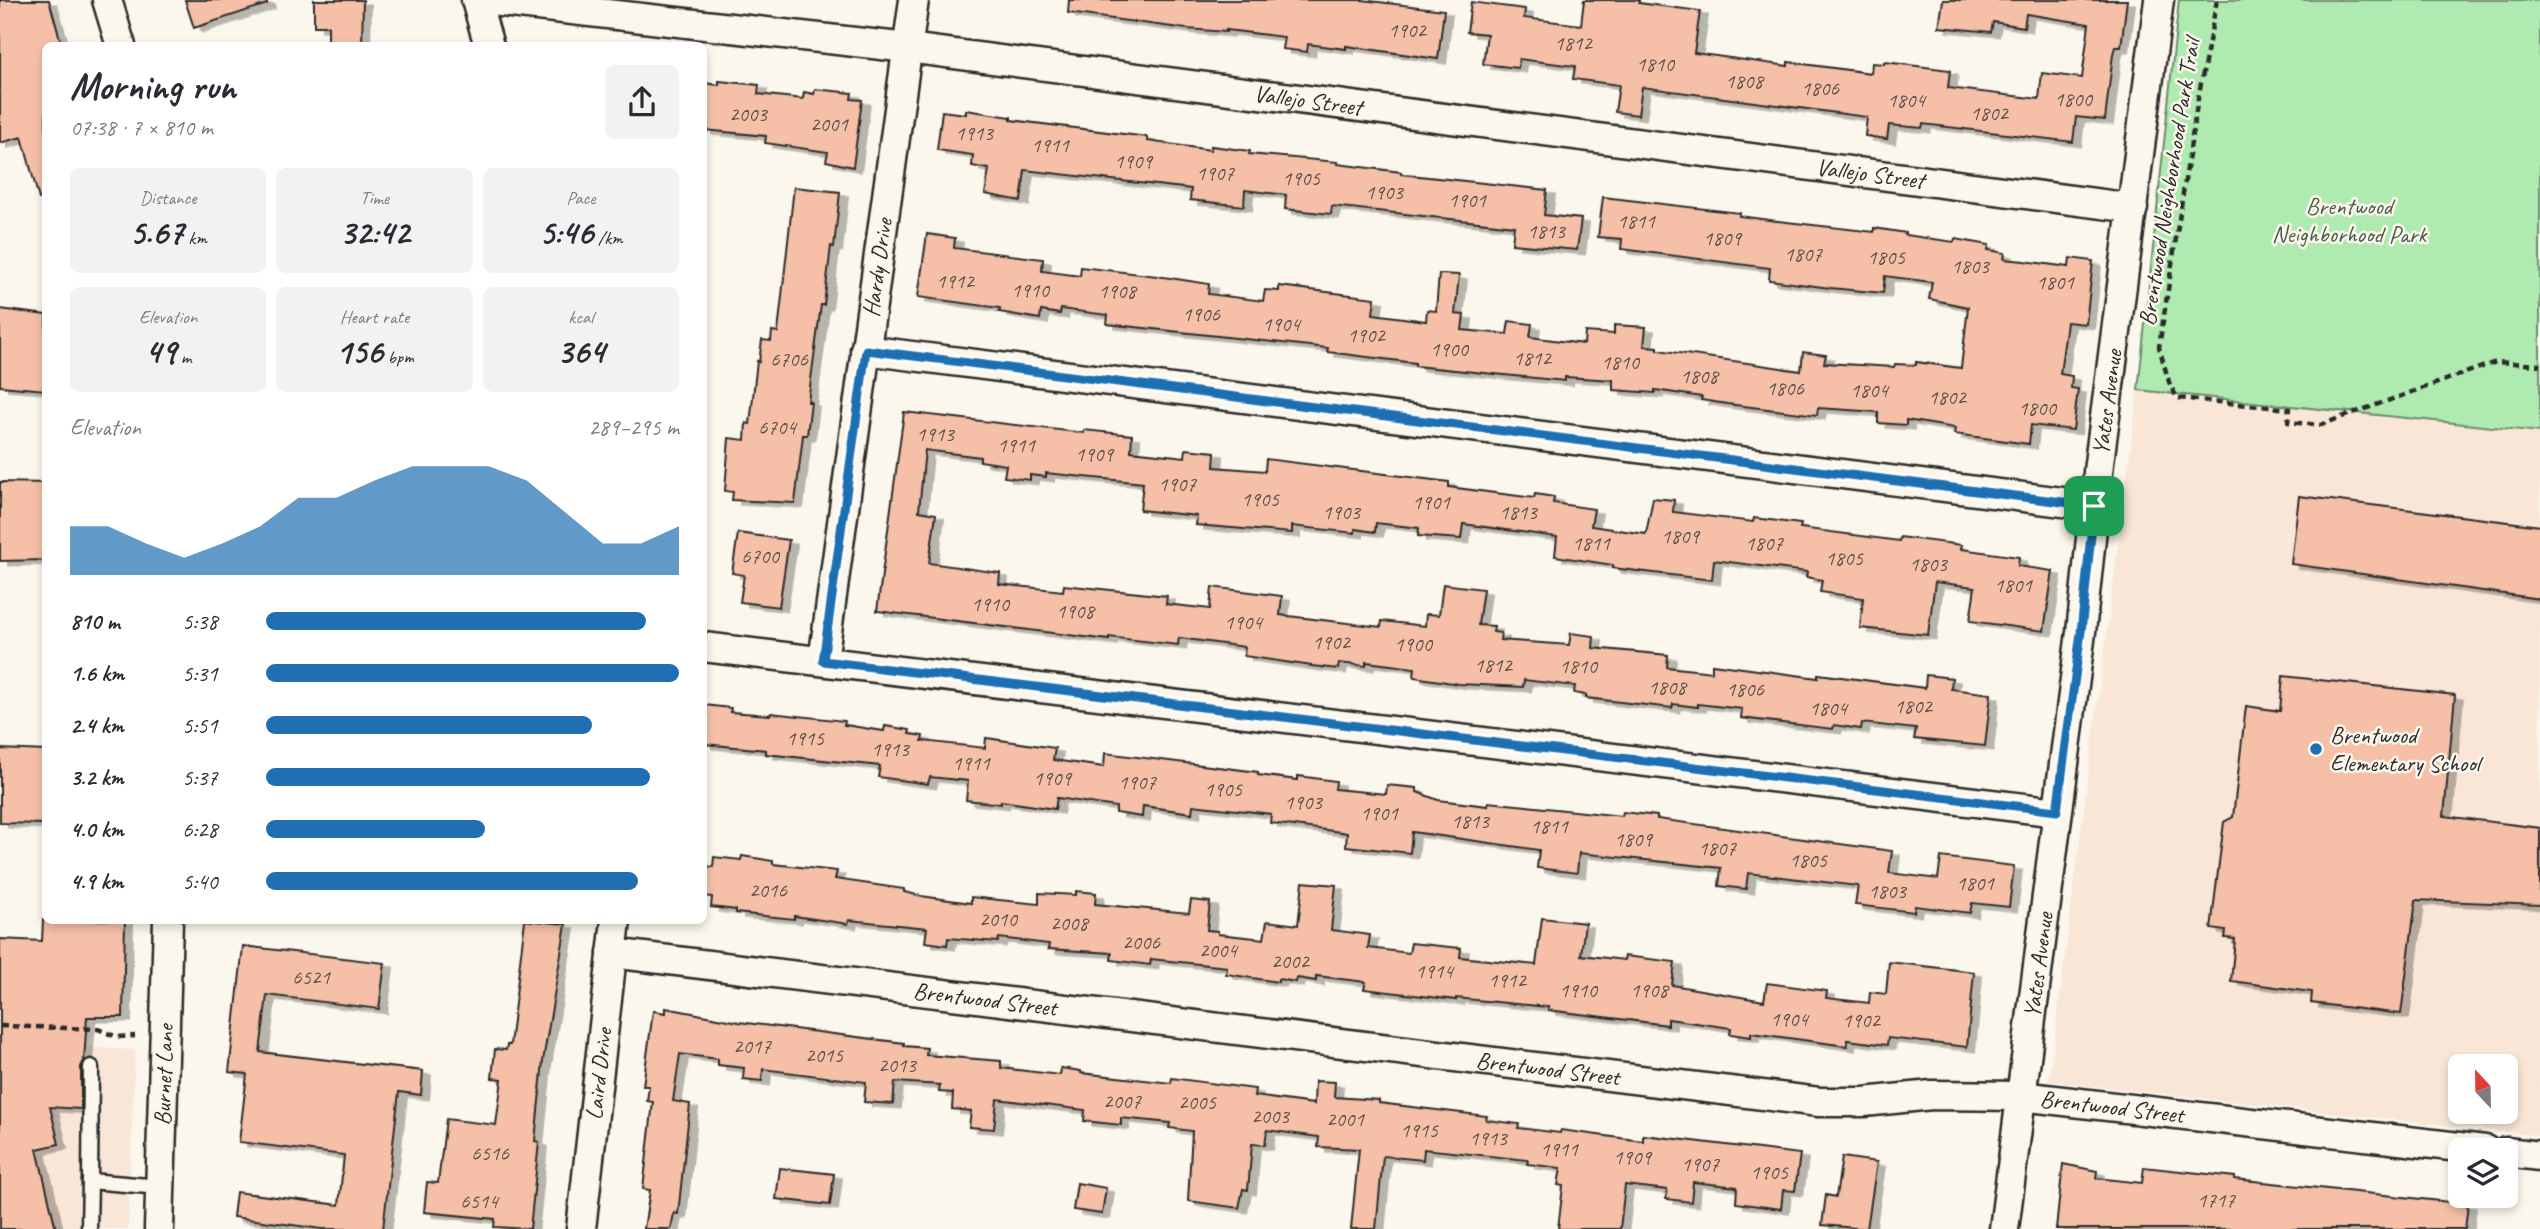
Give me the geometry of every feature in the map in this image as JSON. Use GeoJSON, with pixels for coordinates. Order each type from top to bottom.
{"type":"FeatureCollection","features":[{"type":"Feature","properties":{"kind":"street"},"geometry":{"type":"LineString","coordinates":[[107,0],[120,42]]}},
{"type":"Feature","properties":{"kind":"street"},"geometry":{"type":"LineString","coordinates":[[476,0],[488,42]]}},
{"type":"Feature","properties":{"kind":"street","name":"Vallejo Street"},"geometry":{"type":"LineString","coordinates":[[483,0],[908,48],[2133,208]]}},
{"type":"Feature","properties":{"kind":"street","name":"Hardy Drive"},"geometry":{"type":"LineString","coordinates":[[823,661],[914,0]]}},
{"type":"Feature","properties":{"kind":"street","name":"Yates Avenue"},"geometry":{"type":"LineString","coordinates":[[2004,1229],[2160,0]]}},
{"type":"Feature","properties":{"kind":"street"},"geometry":{"type":"LineString","coordinates":[[866,350],[2094,506]]}},
{"type":"Feature","properties":{"kind":"street"},"geometry":{"type":"LineString","coordinates":[[707,646],[2057,811]]}},
{"type":"Feature","properties":{"kind":"street","name":"Burnet Lane"},"geometry":{"type":"LineString","coordinates":[[159,1229],[168,924]]}},
{"type":"Feature","properties":{"kind":"street","name":"Laird Drive"},"geometry":{"type":"LineString","coordinates":[[581,1229],[616,924]]}},
{"type":"Feature","properties":{"kind":"street","name":"Brentwood Street"},"geometry":{"type":"LineString","coordinates":[[612,953],[1819,1102],[1864,1102],[1932,1095],[2021,1096],[2448,1146]]}},
{"type":"Feature","properties":{"kind":"street"},"geometry":{"type":"LineString","coordinates":[[2518,1153],[2540,1156]]}},
{"type":"Feature","properties":{"kind":"lane"},"geometry":{"type":"LineString","coordinates":[[89,1229],[91,1067]]}},
{"type":"Feature","properties":{"kind":"lane"},"geometry":{"type":"LineString","coordinates":[[90,1181],[160,1187]]}},
{"type":"Feature","properties":{"kind":"path","name":"Brentwood Neighborhood Park Trail"},"geometry":{"type":"LineString","coordinates":[[2217,0],[2197,104],[2159,347],[2169,382],[2177,398],[2290,409],[2288,422],[2320,425],[2496,362],[2540,365]]}},
{"type":"Feature","properties":{"kind":"path"},"geometry":{"type":"LineString","coordinates":[[0,1026],[98,1029],[117,1037],[135,1036]]}},
{"type":"Feature","properties":{"kind":"shaded area","name":"Brentwood Elementary School"},"geometry":{"type":"Polygon","coordinates":[[[2138,390],[2540,432],[2540,1136],[2049,1081],[2138,390]]]}},
{"type":"Feature","properties":{"kind":"shaded area"},"geometry":{"type":"Polygon","coordinates":[[[0,1042],[135,1050],[128,1229],[0,1229],[0,1042]]]}},
{"type":"Feature","properties":{"kind":"green space","name":"Brentwood Neighborhood Park"},"geometry":{"type":"Polygon","coordinates":[[[2179,0],[2540,0],[2540,432],[2138,390],[2179,0]]]}},
{"type":"Feature","properties":{"kind":"building"},"geometry":{"type":"Polygon","coordinates":[[[0,0],[49,0],[61,42],[42,42],[42,199],[39,199],[22,137],[0,143],[0,0]]]}},
{"type":"Feature","properties":{"kind":"building"},"geometry":{"type":"Polygon","coordinates":[[[185,0],[266,0],[267,4],[194,28],[185,0]]]}},
{"type":"Feature","properties":{"kind":"building"},"geometry":{"type":"Polygon","coordinates":[[[314,0],[363,0],[362,42],[328,42],[328,26],[314,26],[314,0]]]}},
{"type":"Feature","properties":{"kind":"building"},"geometry":{"type":"Polygon","coordinates":[[[1069,0],[1362,0],[1444,10],[1438,59],[1346,46],[1346,49],[1308,44],[1307,52],[1282,49],[1284,37],[1226,30],[1187,29],[1068,13],[1069,0]]]}},
{"type":"Feature","properties":{"kind":"building"},"geometry":{"type":"Polygon","coordinates":[[[1584,0],[1639,0],[1639,3],[1700,11],[1694,53],[1788,66],[1788,62],[1871,73],[1872,63],[1884,62],[1950,70],[1948,88],[2039,99],[2042,73],[2082,78],[2089,24],[2026,14],[2024,27],[1993,22],[1991,32],[1939,27],[1943,0],[2127,0],[2121,47],[2115,47],[2113,54],[2105,120],[2076,117],[2073,142],[1923,124],[1922,128],[1889,125],[1887,139],[1865,136],[1867,117],[1642,87],[1638,115],[1615,112],[1619,85],[1573,79],[1575,66],[1519,59],[1518,68],[1483,64],[1487,34],[1467,32],[1471,2],[1525,9],[1524,18],[1581,25],[1584,0]]]}},
{"type":"Feature","properties":{"kind":"building"},"geometry":{"type":"Polygon","coordinates":[[[719,81],[759,85],[758,94],[803,99],[804,92],[814,94],[815,89],[852,93],[851,99],[862,100],[853,167],[826,161],[828,152],[765,143],[766,136],[707,130],[707,83],[719,85],[719,81]]]}},
{"type":"Feature","properties":{"kind":"building"},"geometry":{"type":"Polygon","coordinates":[[[966,110],[1011,117],[1011,120],[1147,137],[1147,141],[1211,150],[1211,146],[1250,151],[1249,154],[1338,162],[1337,164],[1401,174],[1547,190],[1544,215],[1581,219],[1577,250],[1512,244],[1514,226],[1332,206],[1331,214],[1285,209],[1286,195],[1245,190],[1244,206],[1190,200],[1191,189],[1025,170],[1021,201],[985,194],[989,169],[972,166],[973,155],[937,150],[942,111],[966,114],[966,110]]]}},
{"type":"Feature","properties":{"kind":"building"},"geometry":{"type":"Polygon","coordinates":[[[794,187],[840,192],[834,247],[831,246],[824,305],[821,305],[808,402],[811,402],[807,435],[803,435],[795,503],[732,500],[733,492],[725,491],[729,438],[745,440],[746,423],[750,424],[762,340],[771,341],[772,331],[778,332],[794,187]]]}},
{"type":"Feature","properties":{"kind":"building"},"geometry":{"type":"Polygon","coordinates":[[[1603,197],[1740,213],[1739,216],[1769,220],[1874,232],[1874,228],[1954,242],[1955,239],[1989,245],[1988,250],[2005,253],[2004,259],[2069,267],[2070,258],[2093,261],[2086,324],[2067,322],[2060,374],[2072,376],[2071,388],[2078,389],[2073,430],[2031,425],[2029,444],[1954,434],[1955,428],[1906,420],[1906,425],[1878,423],[1878,412],[1818,408],[1817,415],[1701,400],[1702,397],[1655,390],[1655,393],[1613,390],[1613,380],[1565,377],[1565,381],[1415,366],[1415,363],[1327,352],[1328,348],[1107,324],[1108,315],[1061,309],[1060,314],[1041,311],[1040,319],[999,312],[1000,308],[918,297],[927,234],[955,238],[954,248],[1043,259],[1042,271],[1080,276],[1081,267],[1157,276],[1209,284],[1208,294],[1263,301],[1265,290],[1279,291],[1279,286],[1375,298],[1373,314],[1426,321],[1427,310],[1436,311],[1439,274],[1459,275],[1455,314],[1464,315],[1462,330],[1507,334],[1509,321],[1532,324],[1530,337],[1584,344],[1585,332],[1614,334],[1614,325],[1646,327],[1644,346],[1658,347],[1658,350],[1801,371],[1803,352],[1826,355],[1824,363],[1894,367],[1895,364],[1916,365],[1916,362],[1961,368],[1968,307],[1929,299],[1932,282],[1885,276],[1883,293],[1830,288],[1769,280],[1770,268],[1621,249],[1622,239],[1598,237],[1603,197]]]}},
{"type":"Feature","properties":{"kind":"building"},"geometry":{"type":"Polygon","coordinates":[[[0,309],[42,314],[42,390],[0,386],[0,309]]]}},
{"type":"Feature","properties":{"kind":"building"},"geometry":{"type":"Polygon","coordinates":[[[904,412],[1084,433],[1084,430],[1132,435],[1131,451],[1185,457],[1186,449],[1215,452],[1214,467],[1265,471],[1266,459],[1449,482],[1449,487],[1534,498],[1535,494],[1554,497],[1553,503],[1594,509],[1591,526],[1646,534],[1653,498],[1674,500],[1673,512],[1753,522],[1754,518],[1801,524],[1800,528],[1899,541],[1900,537],[1962,545],[1961,549],[2019,557],[2018,566],[2053,571],[2044,631],[1970,621],[1975,587],[1935,582],[1928,635],[1860,628],[1863,598],[1820,592],[1822,580],[1806,577],[1807,572],[1714,560],[1712,580],[1613,568],[1613,565],[1555,556],[1557,537],[1463,524],[1461,539],[1418,536],[1419,528],[1376,523],[1375,532],[1355,529],[1355,533],[1292,526],[1292,533],[1196,525],[1197,516],[1140,510],[1143,483],[1046,473],[1046,477],[1030,475],[1030,480],[1004,477],[1006,465],[980,461],[980,457],[925,450],[919,511],[936,514],[929,563],[1000,573],[999,584],[1063,591],[1064,585],[1167,596],[1166,604],[1210,609],[1212,587],[1282,596],[1280,615],[1381,627],[1382,621],[1425,626],[1426,614],[1439,615],[1443,584],[1483,589],[1478,625],[1494,626],[1493,632],[1501,633],[1500,640],[1569,645],[1571,633],[1594,636],[1593,648],[1668,655],[1667,667],[1712,672],[1712,664],[1925,688],[1926,675],[1952,678],[1951,689],[1991,694],[1985,746],[1914,739],[1916,729],[1862,723],[1861,729],[1834,725],[1833,729],[1741,718],[1742,709],[1698,704],[1698,707],[1673,704],[1672,708],[1586,698],[1586,695],[1574,693],[1575,686],[1524,680],[1523,687],[1459,684],[1414,677],[1415,668],[1366,662],[1366,666],[1339,663],[1338,669],[1312,666],[1244,656],[1245,647],[1179,638],[1178,645],[1109,637],[1109,640],[877,611],[904,412]]]}},
{"type":"Feature","properties":{"kind":"building"},"geometry":{"type":"Polygon","coordinates":[[[0,482],[42,483],[42,560],[0,561],[0,482]]]}},
{"type":"Feature","properties":{"kind":"building"},"geometry":{"type":"Polygon","coordinates":[[[2299,496],[2540,526],[2540,599],[2291,564],[2299,496]]]}},
{"type":"Feature","properties":{"kind":"building"},"geometry":{"type":"Polygon","coordinates":[[[738,533],[789,540],[779,607],[740,602],[744,575],[732,573],[738,533]]]}},
{"type":"Feature","properties":{"kind":"building"},"geometry":{"type":"Polygon","coordinates":[[[2283,676],[2455,695],[2444,816],[2540,828],[2540,905],[2416,900],[2401,1014],[2311,1003],[2312,992],[2231,981],[2235,939],[2225,938],[2226,931],[2211,929],[2224,822],[2233,817],[2246,706],[2280,711],[2283,676]]]}},
{"type":"Feature","properties":{"kind":"building"},"geometry":{"type":"Polygon","coordinates":[[[707,705],[731,708],[730,712],[771,713],[845,721],[844,725],[884,731],[885,726],[910,730],[909,734],[923,736],[922,741],[985,748],[986,738],[1055,748],[1053,760],[1104,767],[1105,753],[1258,772],[1258,775],[1298,780],[1298,776],[1336,781],[1335,789],[1386,794],[1387,785],[1417,788],[1417,792],[1438,800],[1488,806],[1488,802],[1622,816],[1623,812],[1657,816],[1657,819],[1892,851],[1889,873],[1938,879],[1941,857],[2014,866],[2009,907],[1972,903],[1970,913],[1915,906],[1914,912],[1855,905],[1858,886],[1748,873],[1746,889],[1719,886],[1721,868],[1579,853],[1577,873],[1537,868],[1539,850],[1412,832],[1410,853],[1346,846],[1347,833],[1270,823],[1271,814],[1193,805],[1192,813],[1143,806],[1142,817],[1116,813],[1116,807],[1057,798],[1055,809],[1001,801],[1001,804],[966,800],[968,781],[930,777],[928,784],[878,777],[880,766],[766,754],[766,750],[707,744],[707,705]]]}},
{"type":"Feature","properties":{"kind":"building"},"geometry":{"type":"Polygon","coordinates":[[[0,749],[42,751],[42,824],[0,823],[0,749]]]}},
{"type":"Feature","properties":{"kind":"building"},"geometry":{"type":"Polygon","coordinates":[[[742,856],[773,861],[773,864],[837,871],[835,879],[904,889],[904,892],[921,896],[971,903],[971,897],[1039,904],[1039,893],[1076,895],[1076,891],[1096,893],[1095,904],[1189,913],[1191,900],[1210,902],[1207,930],[1218,931],[1218,934],[1264,939],[1267,921],[1298,925],[1303,882],[1336,885],[1331,930],[1370,935],[1368,948],[1409,953],[1411,943],[1461,948],[1460,957],[1536,965],[1542,918],[1585,923],[1581,955],[1624,960],[1625,956],[1675,962],[1672,985],[1764,1001],[1767,983],[1827,991],[1826,998],[1869,1003],[1870,992],[1886,994],[1889,962],[1974,972],[1967,1047],[1888,1038],[1887,1045],[1847,1040],[1847,1046],[1751,1033],[1751,1037],[1730,1034],[1731,1028],[1668,1019],[1668,1025],[1548,1010],[1548,1007],[1364,989],[1366,982],[1316,976],[1316,981],[1297,978],[1296,982],[1278,979],[1278,982],[1226,974],[1227,967],[1151,959],[1150,965],[1111,960],[1112,953],[1048,949],[1049,944],[999,938],[998,942],[948,938],[947,945],[925,942],[927,928],[849,920],[848,924],[794,916],[794,919],[736,913],[736,910],[711,907],[712,897],[707,896],[707,866],[713,867],[714,857],[741,860],[742,856]]]}},
{"type":"Feature","properties":{"kind":"building"},"geometry":{"type":"Polygon","coordinates":[[[43,924],[125,924],[123,1017],[87,1017],[84,1061],[81,1067],[81,1109],[50,1107],[59,1144],[37,1149],[56,1229],[0,1229],[0,939],[42,941],[43,924]]]}},
{"type":"Feature","properties":{"kind":"building"},"geometry":{"type":"Polygon","coordinates":[[[525,924],[566,924],[543,1061],[535,1141],[539,1142],[530,1229],[494,1227],[495,1219],[424,1212],[427,1182],[438,1183],[446,1119],[496,1125],[502,1079],[492,1078],[495,1049],[506,1050],[507,1045],[510,1045],[525,924]]]}},
{"type":"Feature","properties":{"kind":"building"},"geometry":{"type":"Polygon","coordinates":[[[243,946],[385,963],[379,1009],[267,995],[260,1052],[423,1071],[421,1095],[399,1092],[383,1229],[322,1229],[233,1217],[236,1192],[339,1205],[344,1155],[239,1142],[247,1074],[229,1072],[243,946]]]}},
{"type":"Feature","properties":{"kind":"building"},"geometry":{"type":"Polygon","coordinates":[[[666,1008],[739,1022],[904,1043],[904,1046],[927,1048],[926,1055],[1001,1061],[1001,1068],[1060,1075],[1061,1068],[1081,1073],[1171,1083],[1172,1078],[1255,1089],[1254,1096],[1314,1104],[1315,1081],[1335,1082],[1334,1097],[1379,1100],[1379,1103],[1487,1116],[1486,1120],[1519,1124],[1518,1128],[1560,1133],[1561,1130],[1643,1141],[1643,1135],[1800,1154],[1795,1191],[1783,1190],[1781,1209],[1736,1203],[1737,1187],[1693,1182],[1691,1202],[1666,1199],[1667,1190],[1625,1185],[1620,1229],[1558,1229],[1563,1186],[1558,1185],[1561,1168],[1527,1164],[1528,1160],[1424,1149],[1423,1160],[1383,1156],[1376,1229],[1351,1229],[1359,1149],[1318,1147],[1319,1137],[1267,1130],[1265,1145],[1252,1144],[1248,1190],[1243,1189],[1239,1208],[1188,1201],[1192,1131],[1169,1128],[1170,1123],[1121,1118],[1121,1125],[1084,1121],[1085,1110],[997,1099],[994,1129],[969,1127],[971,1111],[952,1109],[953,1093],[939,1092],[940,1085],[895,1082],[893,1104],[864,1102],[866,1082],[763,1069],[762,1081],[743,1079],[744,1068],[718,1065],[718,1059],[680,1054],[673,1101],[690,1104],[678,1214],[674,1213],[671,1229],[644,1229],[650,1190],[643,1189],[653,1102],[647,1101],[649,1086],[643,1086],[653,1011],[666,1013],[666,1008]]]}},
{"type":"Feature","properties":{"kind":"building"},"geometry":{"type":"Polygon","coordinates":[[[1842,1157],[1877,1162],[1867,1229],[1822,1225],[1826,1195],[1836,1197],[1842,1157]]]}},
{"type":"Feature","properties":{"kind":"building"},"geometry":{"type":"Polygon","coordinates":[[[2063,1164],[2097,1171],[2096,1178],[2142,1183],[2144,1167],[2448,1202],[2448,1208],[2468,1208],[2465,1229],[2056,1229],[2063,1164]]]}},
{"type":"Feature","properties":{"kind":"building"},"geometry":{"type":"Polygon","coordinates":[[[780,1168],[834,1174],[830,1205],[776,1199],[780,1168]]]}},
{"type":"Feature","properties":{"kind":"building"},"geometry":{"type":"Polygon","coordinates":[[[1077,1183],[1106,1188],[1102,1214],[1073,1210],[1077,1183]]]}},
{"type":"Feature","properties":{"kind":"place","name":"Brentwood Elementary School"},"geometry":{"type":"Point","coordinates":[2316,749]}},
{"type":"Feature","properties":{"kind":"route"},"geometry":{"type":"LineString","coordinates":[[866,350],[2094,506],[2081,632],[2057,811],[823,661],[866,350]]}}]}
